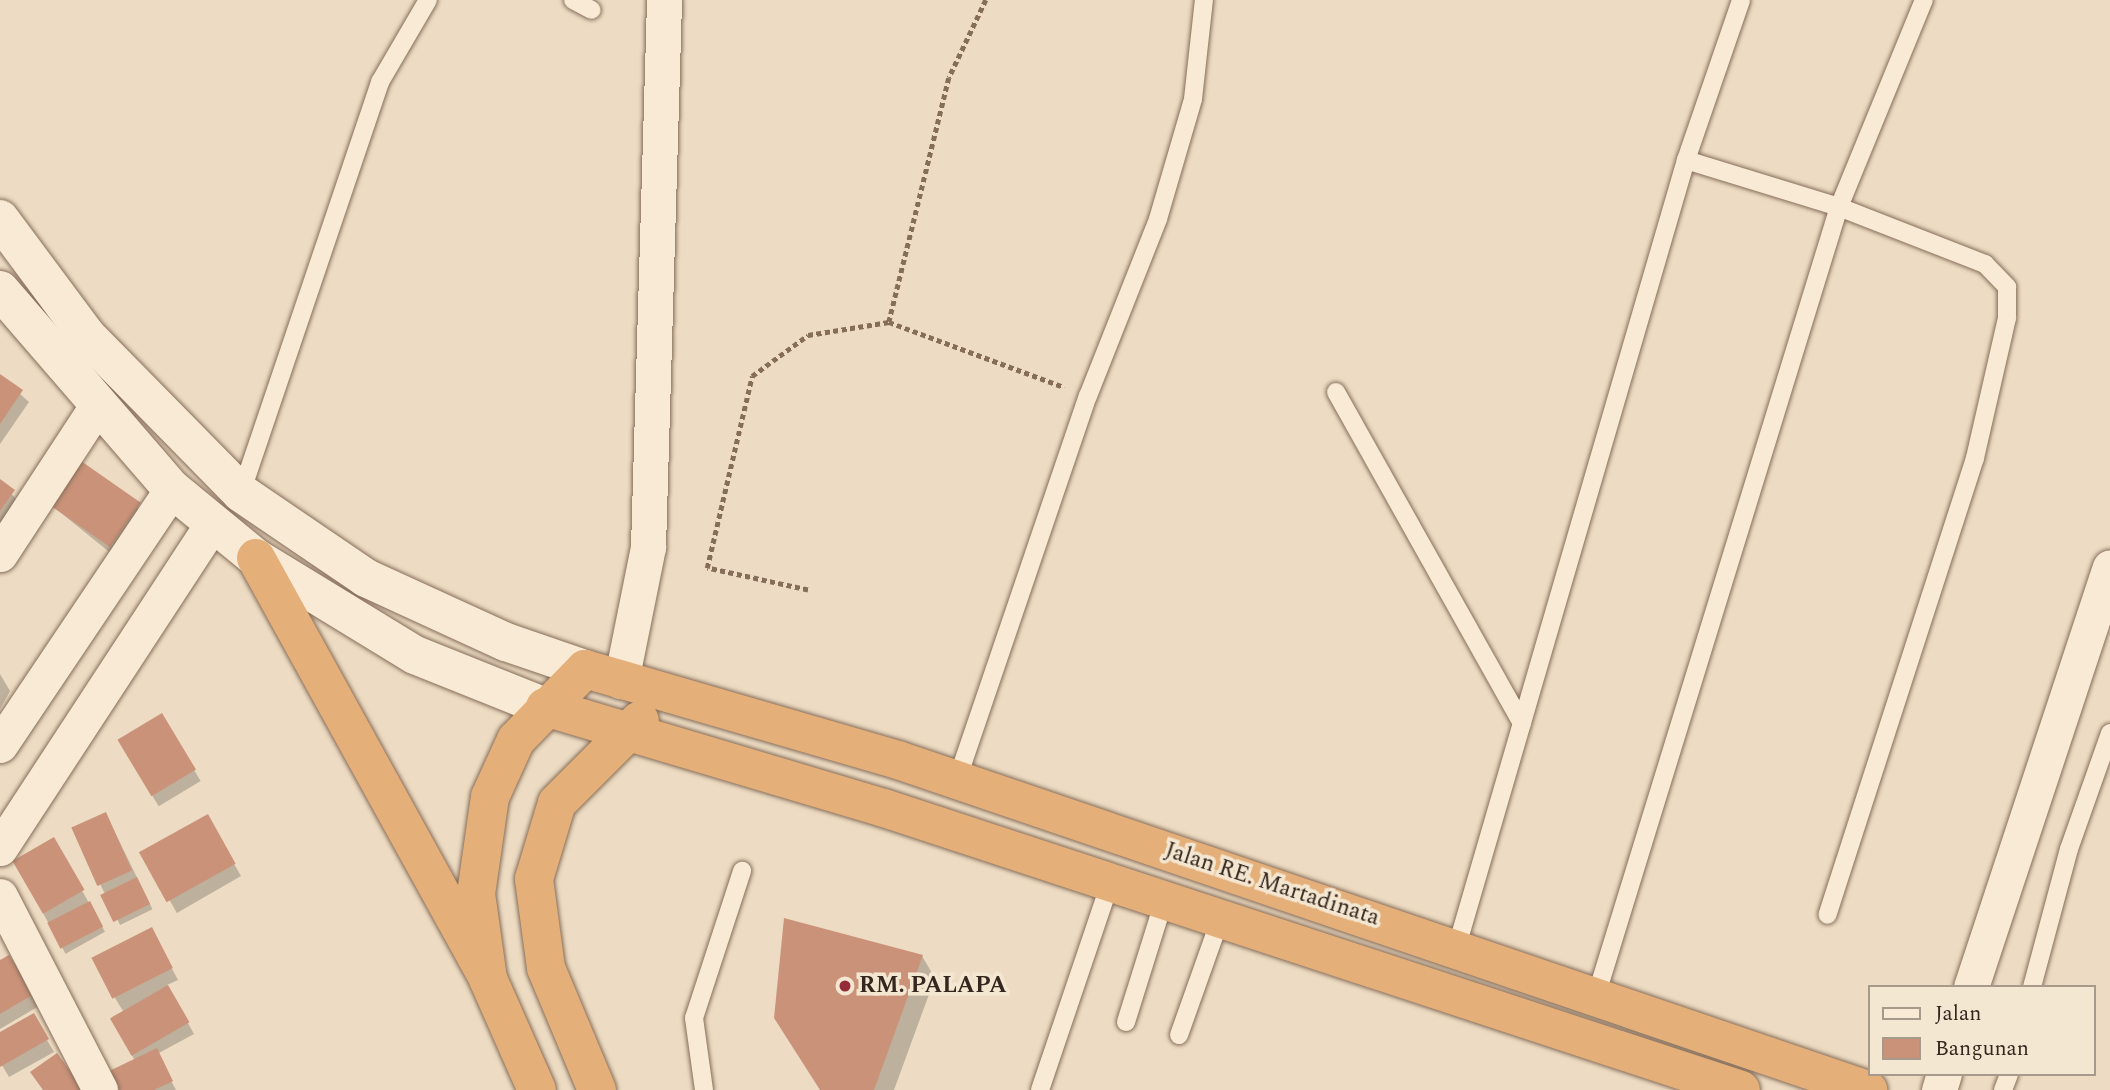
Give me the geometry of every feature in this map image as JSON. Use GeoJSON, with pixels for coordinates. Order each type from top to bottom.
{"type":"FeatureCollection","features":[{"type":"Feature","properties":{"kind":"highway"},"geometry":{"type":"LineString","coordinates":[[256,558],[488,979],[537,1090]]}},
{"type":"Feature","properties":{"kind":"highway","name":"Jalan RE. Martadinata"},"geometry":{"type":"LineString","coordinates":[[584,669],[957,780],[1597,993],[1868,1090]]}},
{"type":"Feature","properties":{"kind":"highway"},"geometry":{"type":"LineString","coordinates":[[488,979],[475,894],[482,835],[500,770],[516,740],[584,669]]}},
{"type":"Feature","properties":{"kind":"highway"},"geometry":{"type":"LineString","coordinates":[[597,1090],[546,968],[534,879],[557,803],[623,734],[671,694]]}},
{"type":"Feature","properties":{"kind":"highway"},"geometry":{"type":"LineString","coordinates":[[545,707],[623,734],[884,807],[1741,1090]]}},
{"type":"Feature","properties":{"kind":"highway"},"geometry":{"type":"LineString","coordinates":[[1441,993],[1457,946]]}},
{"type":"Feature","properties":{"kind":"street"},"geometry":{"type":"LineString","coordinates":[[621,681],[648,547],[664,0]]}},
{"type":"Feature","properties":{"kind":"street"},"geometry":{"type":"LineString","coordinates":[[0,219],[86,335],[241,493],[366,578],[506,642],[584,669]]}},
{"type":"Feature","properties":{"kind":"street"},"geometry":{"type":"LineString","coordinates":[[0,290],[97,407],[172,489],[256,558],[415,655],[545,707]]}},
{"type":"Feature","properties":{"kind":"street"},"geometry":{"type":"LineString","coordinates":[[0,554],[97,407]]}},
{"type":"Feature","properties":{"kind":"street"},"geometry":{"type":"LineString","coordinates":[[0,745],[172,489]]}},
{"type":"Feature","properties":{"kind":"street"},"geometry":{"type":"LineString","coordinates":[[0,848],[214,523]]}},
{"type":"Feature","properties":{"kind":"street"},"geometry":{"type":"LineString","coordinates":[[1972,985],[2110,567]]}},
{"type":"Feature","properties":{"kind":"street"},"geometry":{"type":"LineString","coordinates":[[0,896],[100,1090]]}},
{"type":"Feature","properties":{"kind":"lane"},"geometry":{"type":"LineString","coordinates":[[241,493],[380,82],[428,0]]}},
{"type":"Feature","properties":{"kind":"lane"},"geometry":{"type":"LineString","coordinates":[[573,0],[592,10]]}},
{"type":"Feature","properties":{"kind":"lane"},"geometry":{"type":"LineString","coordinates":[[957,780],[1088,396],[1166,192],[1193,99],[1204,0]]}},
{"type":"Feature","properties":{"kind":"lane"},"geometry":{"type":"LineString","coordinates":[[1457,946],[1686,160],[1741,0]]}},
{"type":"Feature","properties":{"kind":"lane"},"geometry":{"type":"LineString","coordinates":[[1597,993],[1839,206],[1924,0]]}},
{"type":"Feature","properties":{"kind":"lane"},"geometry":{"type":"LineString","coordinates":[[1686,160],[1839,206],[1985,264],[2001,276],[2009,301],[1975,458],[1826,915]]}},
{"type":"Feature","properties":{"kind":"lane"},"geometry":{"type":"LineString","coordinates":[[1336,392],[1522,723]]}},
{"type":"Feature","properties":{"kind":"lane"},"geometry":{"type":"LineString","coordinates":[[2033,985],[2069,849],[2110,733]]}},
{"type":"Feature","properties":{"kind":"lane"},"geometry":{"type":"LineString","coordinates":[[704,1090],[694,1018],[742,871]]}},
{"type":"Feature","properties":{"kind":"lane"},"geometry":{"type":"LineString","coordinates":[[1040,1090],[1110,883]]}},
{"type":"Feature","properties":{"kind":"lane"},"geometry":{"type":"LineString","coordinates":[[1126,1023],[1164,901]]}},
{"type":"Feature","properties":{"kind":"lane"},"geometry":{"type":"LineString","coordinates":[[1179,1035],[1220,920]]}},
{"type":"Feature","properties":{"kind":"path"},"geometry":{"type":"LineString","coordinates":[[889,322],[949,78],[986,0]]}},
{"type":"Feature","properties":{"kind":"path"},"geometry":{"type":"LineString","coordinates":[[808,590],[707,568],[752,376],[808,335],[889,322],[1088,396]]}},
{"type":"Feature","properties":{"kind":"building"},"geometry":{"type":"Polygon","coordinates":[[[0,374],[23,390],[0,424],[0,374]]]}},
{"type":"Feature","properties":{"kind":"building"},"geometry":{"type":"Polygon","coordinates":[[[81,461],[141,503],[110,547],[50,505],[81,461]]]}},
{"type":"Feature","properties":{"kind":"building"},"geometry":{"type":"Polygon","coordinates":[[[0,479],[15,490],[0,511],[0,479]]]}},
{"type":"Feature","properties":{"kind":"building"},"geometry":{"type":"Polygon","coordinates":[[[162,713],[196,770],[151,796],[117,740],[162,713]]]}},
{"type":"Feature","properties":{"kind":"building"},"geometry":{"type":"Polygon","coordinates":[[[106,812],[132,870],[97,886],[71,827],[106,812]]]}},
{"type":"Feature","properties":{"kind":"building"},"geometry":{"type":"Polygon","coordinates":[[[208,814],[236,864],[167,902],[139,852],[208,814]]]}},
{"type":"Feature","properties":{"kind":"building"},"geometry":{"type":"Polygon","coordinates":[[[54,837],[84,890],[43,914],[12,861],[54,837]]]}},
{"type":"Feature","properties":{"kind":"building"},"geometry":{"type":"Polygon","coordinates":[[[137,877],[150,904],[113,922],[100,895],[137,877]]]}},
{"type":"Feature","properties":{"kind":"building"},"geometry":{"type":"Polygon","coordinates":[[[90,901],[103,927],[60,949],[47,923],[90,901]]]}},
{"type":"Feature","properties":{"kind":"building","name":"RM. PALAPA"},"geometry":{"type":"Polygon","coordinates":[[[784,918],[923,955],[874,1090],[820,1090],[774,1018],[784,918]]]}},
{"type":"Feature","properties":{"kind":"building"},"geometry":{"type":"Polygon","coordinates":[[[152,927],[173,968],[112,999],[91,958],[152,927]]]}},
{"type":"Feature","properties":{"kind":"building"},"geometry":{"type":"Polygon","coordinates":[[[9,955],[34,994],[0,1014],[0,960],[9,955]]]}},
{"type":"Feature","properties":{"kind":"building"},"geometry":{"type":"Polygon","coordinates":[[[168,985],[190,1022],[131,1056],[110,1018],[168,985]]]}},
{"type":"Feature","properties":{"kind":"building"},"geometry":{"type":"Polygon","coordinates":[[[34,1013],[49,1039],[0,1067],[0,1032],[34,1013]]]}},
{"type":"Feature","properties":{"kind":"building"},"geometry":{"type":"Polygon","coordinates":[[[157,1048],[173,1081],[154,1090],[110,1090],[103,1074],[157,1048]]]}},
{"type":"Feature","properties":{"kind":"building"},"geometry":{"type":"Polygon","coordinates":[[[57,1053],[84,1090],[43,1090],[30,1072],[57,1053]]]}},
{"type":"Feature","properties":{"kind":"place","name":"RM. PALAPA"},"geometry":{"type":"Point","coordinates":[845,986]}}]}
